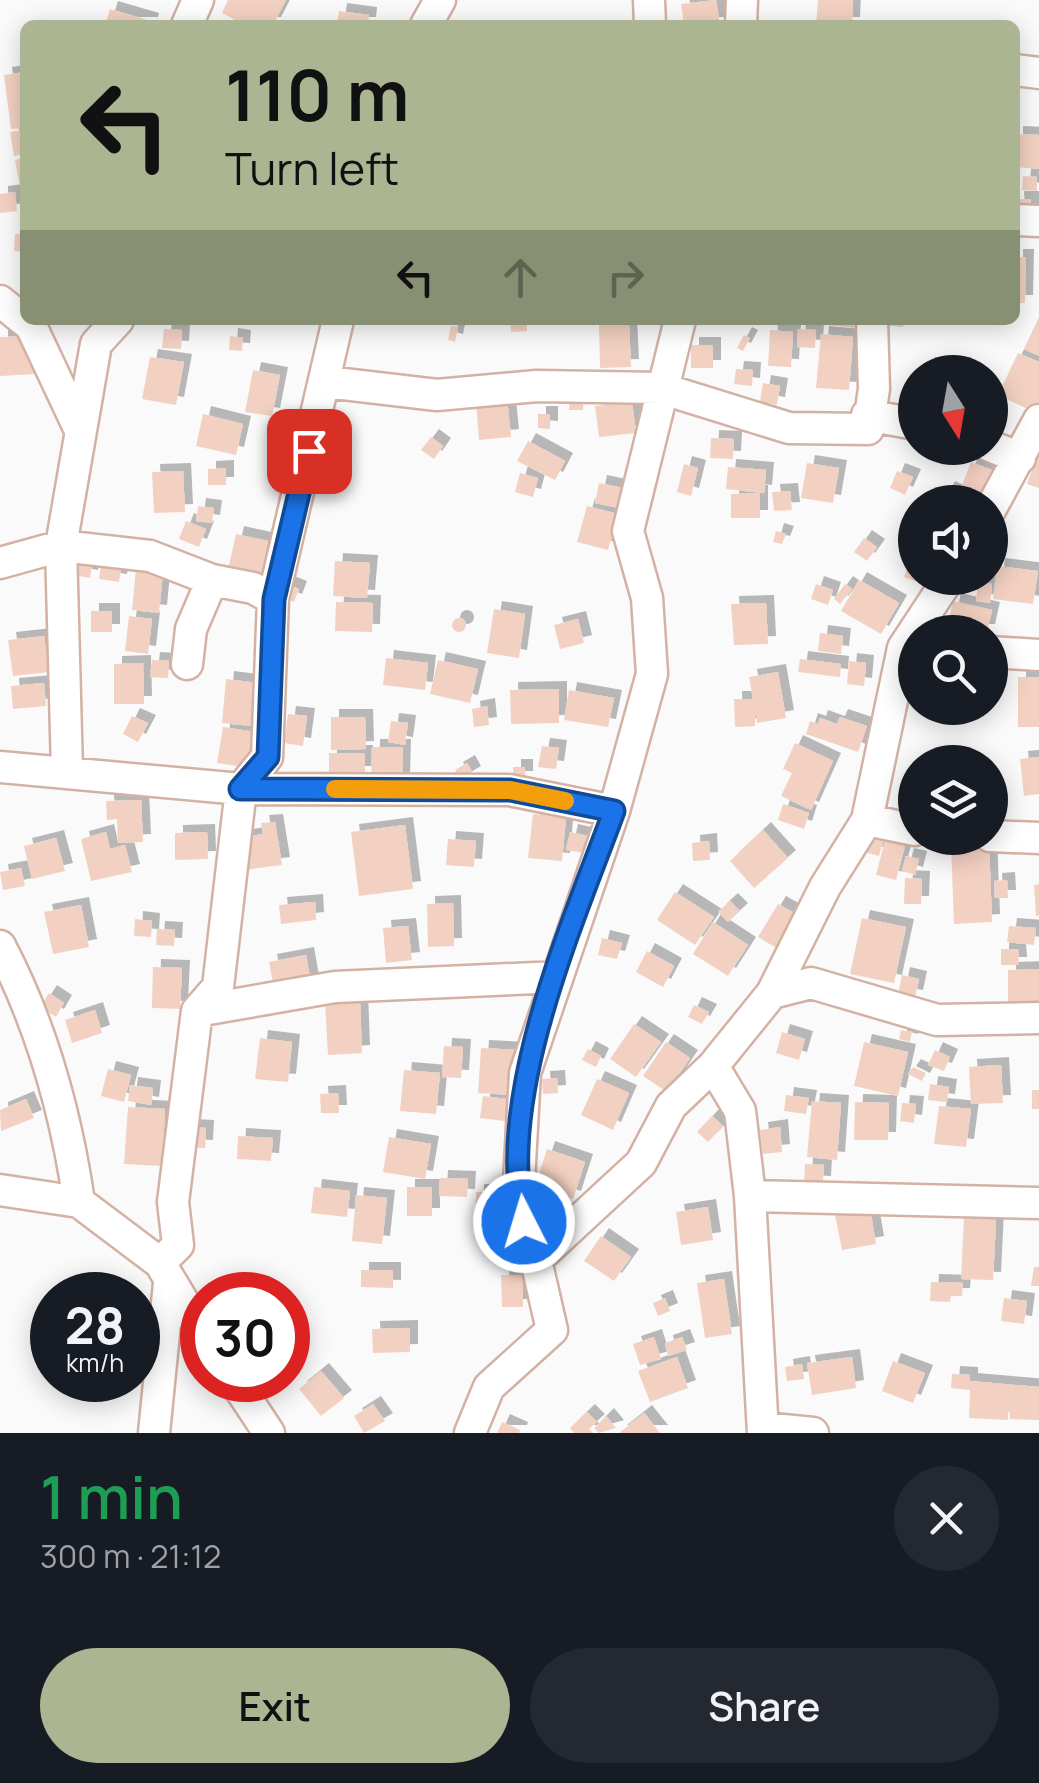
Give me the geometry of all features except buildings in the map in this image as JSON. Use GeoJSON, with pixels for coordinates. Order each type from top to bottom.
{"type":"FeatureCollection","features":[{"type":"Feature","properties":{"kind":"street"},"geometry":{"type":"LineString","coordinates":[[0,301],[20,317]]}},
{"type":"Feature","properties":{"kind":"street"},"geometry":{"type":"LineString","coordinates":[[30,325],[79,428]]}},
{"type":"Feature","properties":{"kind":"street"},"geometry":{"type":"LineString","coordinates":[[68,771],[61,546],[96,344],[113,325]]}},
{"type":"Feature","properties":{"kind":"street"},"geometry":{"type":"LineString","coordinates":[[154,1433],[165,1273],[178,1245],[173,1202],[196,1011],[218,986],[240,789],[268,757],[274,599],[337,325]]}},
{"type":"Feature","properties":{"kind":"street"},"geometry":{"type":"LineString","coordinates":[[470,1433],[489,1387],[552,1330],[518,1200],[525,1073],[614,811],[652,674],[647,598],[628,531],[660,388],[679,338],[680,325]]}},
{"type":"Feature","properties":{"kind":"street"},"geometry":{"type":"LineString","coordinates":[[326,382],[437,395],[537,386],[660,388],[789,428],[868,429],[874,390],[872,325]]}},
{"type":"Feature","properties":{"kind":"street"},"geometry":{"type":"LineString","coordinates":[[867,416],[898,421]]}},
{"type":"Feature","properties":{"kind":"street"},"geometry":{"type":"LineString","coordinates":[[1004,485],[1039,420]]}},
{"type":"Feature","properties":{"kind":"street"},"geometry":{"type":"LineString","coordinates":[[1008,453],[1020,458]]}},
{"type":"Feature","properties":{"kind":"street"},"geometry":{"type":"LineString","coordinates":[[0,563],[61,546],[150,556],[212,580],[253,588],[274,599]]}},
{"type":"Feature","properties":{"kind":"street"},"geometry":{"type":"LineString","coordinates":[[187,664],[191,630],[212,580]]}},
{"type":"Feature","properties":{"kind":"street"},"geometry":{"type":"LineString","coordinates":[[1008,653],[1039,655]]}},
{"type":"Feature","properties":{"kind":"street"},"geometry":{"type":"LineString","coordinates":[[536,1260],[642,1163],[671,1106],[713,1066],[772,993],[825,886],[867,820],[898,693]]}},
{"type":"Feature","properties":{"kind":"street"},"geometry":{"type":"LineString","coordinates":[[0,767],[240,789],[510,790],[614,811]]}},
{"type":"Feature","properties":{"kind":"street"},"geometry":{"type":"LineString","coordinates":[[867,820],[898,826]]}},
{"type":"Feature","properties":{"kind":"street"},"geometry":{"type":"LineString","coordinates":[[1008,837],[1039,838]]}},
{"type":"Feature","properties":{"kind":"street"},"geometry":{"type":"LineString","coordinates":[[0,946],[21,986],[67,1120],[79,1202]]}},
{"type":"Feature","properties":{"kind":"street"},"geometry":{"type":"LineString","coordinates":[[196,1011],[335,987],[557,977]]}},
{"type":"Feature","properties":{"kind":"street"},"geometry":{"type":"LineString","coordinates":[[772,993],[811,982],[936,1020],[1039,1018]]}},
{"type":"Feature","properties":{"kind":"street"},"geometry":{"type":"LineString","coordinates":[[713,1066],[740,1111],[750,1196],[763,1430],[812,1433]]}},
{"type":"Feature","properties":{"kind":"street"},"geometry":{"type":"LineString","coordinates":[[0,1190],[79,1202],[165,1273],[180,1297]]}},
{"type":"Feature","properties":{"kind":"street"},"geometry":{"type":"LineString","coordinates":[[750,1196],[1039,1203]]}},
{"type":"Feature","properties":{"kind":"street"},"geometry":{"type":"LineString","coordinates":[[249,1402],[269,1433]]}},
{"type":"Feature","properties":{"kind":"slow traffic"},"geometry":{"type":"LineString","coordinates":[[335,789],[396,786],[510,790],[565,801]]}},
{"type":"Feature","properties":{"kind":"route"},"geometry":{"type":"LineString","coordinates":[[309,451],[274,599],[268,757],[240,789],[396,786],[510,790],[614,811],[525,1073],[518,1200],[524,1222]]}}]}
